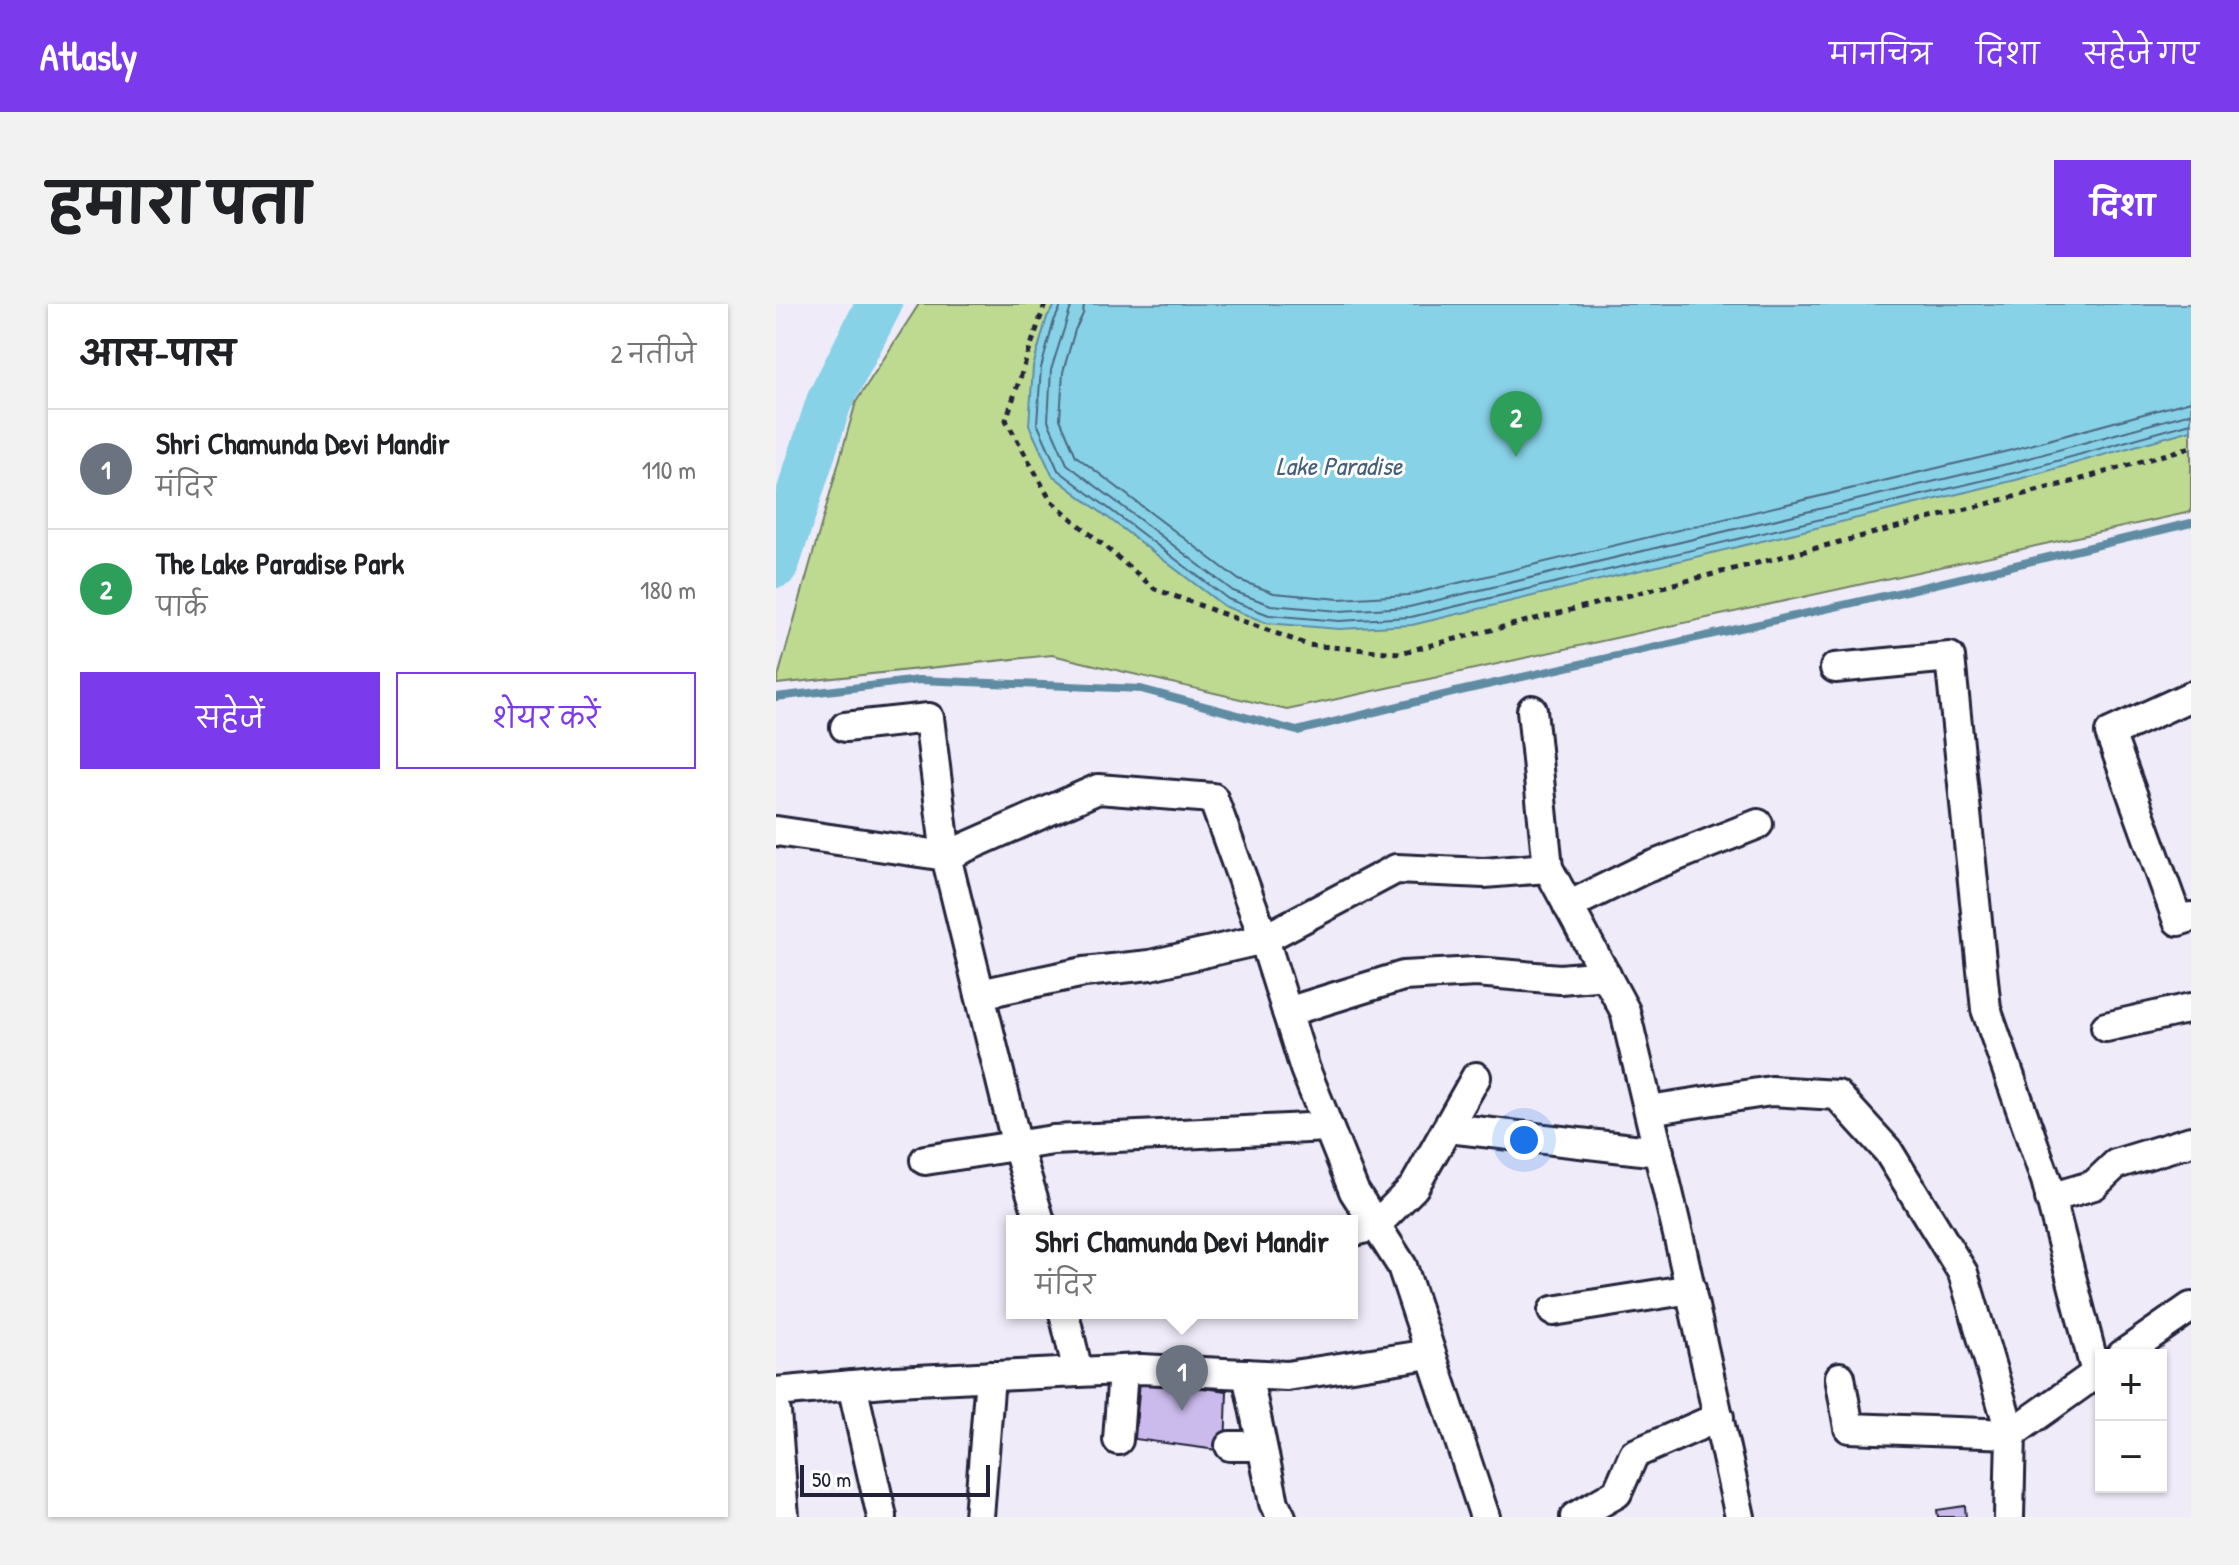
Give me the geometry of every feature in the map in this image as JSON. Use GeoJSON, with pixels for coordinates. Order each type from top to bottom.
{"type":"FeatureCollection","features":[{"type":"Feature","properties":{"kind":"street"},"geometry":{"type":"LineString","coordinates":[[1835,668],[1950,657],[1986,1009],[2050,1198],[2095,1361]]}},
{"type":"Feature","properties":{"kind":"street"},"geometry":{"type":"LineString","coordinates":[[2191,696],[2110,733],[2178,921],[2191,917]]}},
{"type":"Feature","properties":{"kind":"street"},"geometry":{"type":"LineString","coordinates":[[1532,710],[1548,868],[1625,1011],[1691,1289],[1740,1517]]}},
{"type":"Feature","properties":{"kind":"street"},"geometry":{"type":"LineString","coordinates":[[845,727],[929,718],[946,856],[1017,1146],[1038,1215]]}},
{"type":"Feature","properties":{"kind":"street"},"geometry":{"type":"LineString","coordinates":[[776,831],[946,856],[1098,789],[1213,798],[1264,939],[1305,1069],[1354,1191],[1364,1229],[1402,1266],[1485,1517]]}},
{"type":"Feature","properties":{"kind":"street"},"geometry":{"type":"LineString","coordinates":[[1568,906],[1644,869],[1758,824]]}},
{"type":"Feature","properties":{"kind":"street"},"geometry":{"type":"LineString","coordinates":[[980,994],[1084,972],[1150,965],[1264,939],[1396,869],[1484,873],[1548,868]]}},
{"type":"Feature","properties":{"kind":"street"},"geometry":{"type":"LineString","coordinates":[[1287,1012],[1403,976],[1476,972],[1560,979],[1606,975]]}},
{"type":"Feature","properties":{"kind":"street"},"geometry":{"type":"LineString","coordinates":[[2106,1027],[2191,1008]]}},
{"type":"Feature","properties":{"kind":"street"},"geometry":{"type":"LineString","coordinates":[[1364,1229],[1414,1187],[1476,1077]]}},
{"type":"Feature","properties":{"kind":"street"},"geometry":{"type":"LineString","coordinates":[[1649,1110],[1771,1091],[1837,1095],[1888,1151],[1963,1273],[2011,1434],[2009,1517]]}},
{"type":"Feature","properties":{"kind":"street"},"geometry":{"type":"LineString","coordinates":[[925,1160],[1053,1140],[1328,1127]]}},
{"type":"Feature","properties":{"kind":"street"},"geometry":{"type":"LineString","coordinates":[[1448,1128],[1659,1152]]}},
{"type":"Feature","properties":{"kind":"street"},"geometry":{"type":"LineString","coordinates":[[2050,1198],[2094,1185],[2116,1164],[2191,1141]]}},
{"type":"Feature","properties":{"kind":"street"},"geometry":{"type":"LineString","coordinates":[[1553,1311],[1691,1289]]}},
{"type":"Feature","properties":{"kind":"street"},"geometry":{"type":"LineString","coordinates":[[2131,1349],[2191,1307]]}},
{"type":"Feature","properties":{"kind":"street"},"geometry":{"type":"LineString","coordinates":[[1065,1319],[1078,1372]]}},
{"type":"Feature","properties":{"kind":"street"},"geometry":{"type":"LineString","coordinates":[[776,1392],[990,1376],[1123,1370],[1287,1376],[1430,1354]]}},
{"type":"Feature","properties":{"kind":"street"},"geometry":{"type":"LineString","coordinates":[[1118,1440],[1123,1370]]}},
{"type":"Feature","properties":{"kind":"street"},"geometry":{"type":"LineString","coordinates":[[1247,1374],[1274,1503],[1281,1517]]}},
{"type":"Feature","properties":{"kind":"street"},"geometry":{"type":"LineString","coordinates":[[1840,1377],[1849,1428],[2011,1434],[2095,1374]]}},
{"type":"Feature","properties":{"kind":"street"},"geometry":{"type":"LineString","coordinates":[[979,1517],[990,1376]]}},
{"type":"Feature","properties":{"kind":"street"},"geometry":{"type":"LineString","coordinates":[[852,1385],[882,1517]]}},
{"type":"Feature","properties":{"kind":"street"},"geometry":{"type":"LineString","coordinates":[[776,1412],[784,1517]]}},
{"type":"Feature","properties":{"kind":"street"},"geometry":{"type":"LineString","coordinates":[[1575,1517],[1617,1493],[1634,1454],[1719,1417]]}},
{"type":"Feature","properties":{"kind":"street"},"geometry":{"type":"LineString","coordinates":[[1230,1446],[1261,1446]]}},
{"type":"Feature","properties":{"kind":"path"},"geometry":{"type":"LineString","coordinates":[[1045,304],[1006,420],[1051,501],[1155,589],[1308,645],[1400,653],[1879,532],[2191,447]]}},
{"type":"Feature","properties":{"kind":"green space","name":"Lake Paradise"},"geometry":{"type":"Polygon","coordinates":[[[919,304],[2191,304],[2191,512],[1287,710],[1052,655],[776,684],[856,402],[919,304]]]}},
{"type":"Feature","properties":{"kind":"water","name":"Lake Paradise"},"geometry":{"type":"Polygon","coordinates":[[[1056,304],[2191,304],[2191,430],[2016,480],[1412,625],[1339,629],[1267,623],[1224,606],[1052,475],[1029,425],[1033,367],[1047,317],[1056,304]]]}},
{"type":"Feature","properties":{"kind":"building"},"geometry":{"type":"Polygon","coordinates":[[[1140,1380],[1227,1391],[1225,1451],[1135,1439],[1140,1380]]]}},
{"type":"Feature","properties":{"kind":"building"},"geometry":{"type":"Polygon","coordinates":[[[1965,1506],[1966,1517],[1938,1517],[1937,1510],[1965,1506]]]}},
{"type":"Feature","properties":{"kind":"waterway"},"geometry":{"type":"LineString","coordinates":[[776,565],[829,402],[879,304]]}},
{"type":"Feature","properties":{"kind":"waterway"},"geometry":{"type":"LineString","coordinates":[[776,697],[919,680],[1141,689],[1297,731],[2191,523]]}},
{"type":"Feature","properties":{"kind":"place","name":"The Lake Paradise Park"},"geometry":{"type":"Point","coordinates":[1516,457]}},
{"type":"Feature","properties":{"kind":"place","name":"Shri Chamunda Devi Mandir"},"geometry":{"type":"Point","coordinates":[1182,1411]}}]}
